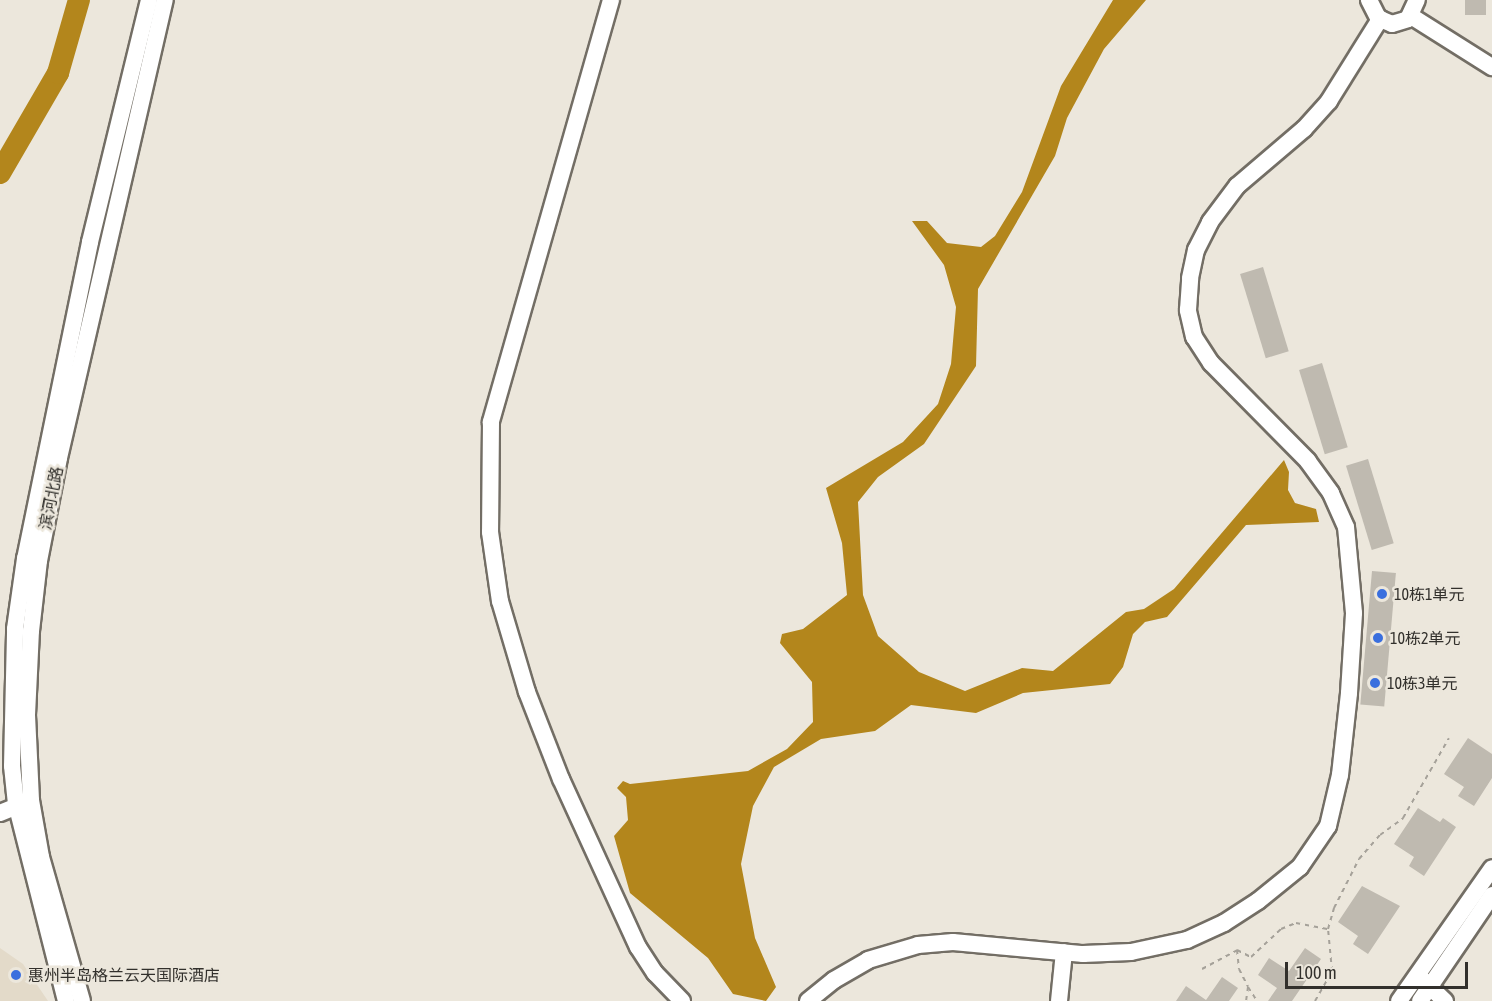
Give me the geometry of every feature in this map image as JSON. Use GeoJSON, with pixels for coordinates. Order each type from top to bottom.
{"type":"FeatureCollection","features":[{"type":"Feature","properties":{"kind":"street"},"geometry":{"type":"LineString","coordinates":[[66,1001],[24,803],[12,766],[14,650],[25,559],[90,242],[149,0]]}},
{"type":"Feature","properties":{"kind":"street","name":"滨河北路"},"geometry":{"type":"LineString","coordinates":[[82,1001],[24,803],[27,715],[39,561],[105,247],[165,0]]}},
{"type":"Feature","properties":{"kind":"street"},"geometry":{"type":"LineString","coordinates":[[611,0],[491,422],[488,485],[490,532],[500,601],[527,692],[561,779],[638,947],[655,973],[682,1001]]}},
{"type":"Feature","properties":{"kind":"street"},"geometry":{"type":"LineString","coordinates":[[1369,0],[1380,19],[1392,24],[1414,8],[1492,67]]}},
{"type":"Feature","properties":{"kind":"street"},"geometry":{"type":"LineString","coordinates":[[808,1001],[834,980],[868,960],[918,945],[953,942],[1064,952],[1131,952],[1187,940],[1224,923],[1300,867],[1328,826],[1340,776],[1349,693],[1354,613],[1346,527],[1331,493],[1308,461],[1211,363],[1194,337],[1188,310],[1190,278],[1196,250],[1210,222],[1238,186],[1304,129],[1329,101],[1380,19]]}},
{"type":"Feature","properties":{"kind":"street"},"geometry":{"type":"LineString","coordinates":[[0,813],[24,803]]}},
{"type":"Feature","properties":{"kind":"street"},"geometry":{"type":"LineString","coordinates":[[1445,1001],[1423,997],[1408,988],[1492,868]]}},
{"type":"Feature","properties":{"kind":"street"},"geometry":{"type":"LineString","coordinates":[[1423,997],[1492,895]]}},
{"type":"Feature","properties":{"kind":"street"},"geometry":{"type":"LineString","coordinates":[[1059,1001],[1064,952]]}},
{"type":"Feature","properties":{"kind":"path"},"geometry":{"type":"LineString","coordinates":[[1315,1001],[1332,971],[1328,928],[1334,908],[1359,858],[1380,835],[1402,818],[1449,738]]}},
{"type":"Feature","properties":{"kind":"path"},"geometry":{"type":"LineString","coordinates":[[1237,950],[1251,957],[1281,928],[1296,923],[1328,928]]}},
{"type":"Feature","properties":{"kind":"path"},"geometry":{"type":"LineString","coordinates":[[1202,969],[1237,950]]}},
{"type":"Feature","properties":{"kind":"path"},"geometry":{"type":"LineString","coordinates":[[1237,950],[1239,969],[1257,1001]]}},
{"type":"Feature","properties":{"kind":"path"},"geometry":{"type":"LineString","coordinates":[[1246,1001],[1248,987]]}},
{"type":"Feature","properties":{"kind":"shaded area"},"geometry":{"type":"Polygon","coordinates":[[[1113,0],[1146,0],[1104,49],[1067,118],[1055,156],[978,289],[976,366],[924,444],[878,477],[858,502],[863,595],[878,636],[919,672],[965,691],[1022,668],[1053,671],[1126,612],[1144,609],[1174,589],[1284,460],[1289,472],[1288,490],[1295,503],[1316,509],[1319,522],[1246,525],[1167,617],[1145,622],[1133,634],[1123,667],[1110,684],[1023,693],[976,713],[911,705],[875,731],[821,739],[774,767],[753,806],[741,864],[755,938],[776,987],[766,1001],[733,994],[708,958],[630,893],[614,836],[628,820],[626,797],[617,788],[623,781],[630,784],[748,771],[787,749],[813,722],[812,682],[780,643],[782,634],[803,629],[847,595],[842,543],[826,488],[903,442],[938,404],[951,364],[956,307],[944,265],[912,221],[927,221],[947,243],[981,247],[995,236],[1022,192],[1061,86],[1113,0]]]}},
{"type":"Feature","properties":{"kind":"shaded area","name":"惠州半岛格兰云天国际酒店"},"geometry":{"type":"Polygon","coordinates":[[[0,948],[23,964],[48,1001],[0,1001],[0,948]]]}},
{"type":"Feature","properties":{"kind":"building"},"geometry":{"type":"Polygon","coordinates":[[[1465,0],[1486,0],[1486,15],[1465,15],[1465,0]]]}},
{"type":"Feature","properties":{"kind":"building"},"geometry":{"type":"Polygon","coordinates":[[[1263,267],[1289,351],[1266,358],[1240,274],[1263,267]]]}},
{"type":"Feature","properties":{"kind":"building"},"geometry":{"type":"Polygon","coordinates":[[[1322,363],[1348,447],[1325,454],[1299,370],[1322,363]]]}},
{"type":"Feature","properties":{"kind":"building"},"geometry":{"type":"Polygon","coordinates":[[[1368,459],[1394,543],[1372,550],[1346,466],[1368,459]]]}},
{"type":"Feature","properties":{"kind":"building"},"geometry":{"type":"Polygon","coordinates":[[[1372,571],[1396,573],[1384,707],[1360,704],[1372,571]]]}},
{"type":"Feature","properties":{"kind":"building"},"geometry":{"type":"Polygon","coordinates":[[[1468,738],[1492,754],[1492,778],[1474,806],[1458,796],[1464,787],[1444,774],[1468,738]]]}},
{"type":"Feature","properties":{"kind":"building"},"geometry":{"type":"Polygon","coordinates":[[[1418,808],[1440,822],[1443,818],[1456,827],[1424,876],[1409,866],[1414,857],[1394,844],[1418,808]]]}},
{"type":"Feature","properties":{"kind":"building"},"geometry":{"type":"Polygon","coordinates":[[[1362,886],[1400,906],[1368,954],[1353,944],[1358,936],[1338,922],[1362,886]]]}},
{"type":"Feature","properties":{"kind":"building"},"geometry":{"type":"Polygon","coordinates":[[[1305,948],[1321,959],[1292,1001],[1268,1001],[1277,988],[1258,975],[1269,958],[1289,971],[1305,948]]]}},
{"type":"Feature","properties":{"kind":"building"},"geometry":{"type":"Polygon","coordinates":[[[1222,977],[1238,988],[1229,1001],[1176,1001],[1186,986],[1206,1000],[1222,977]]]}},
{"type":"Feature","properties":{"kind":"waterway"},"geometry":{"type":"LineString","coordinates":[[0,173],[58,73],[79,0]]}},
{"type":"Feature","properties":{"kind":"place","name":"10栋1单元"},"geometry":{"type":"Point","coordinates":[1382,594]}},
{"type":"Feature","properties":{"kind":"place","name":"10栋2单元"},"geometry":{"type":"Point","coordinates":[1378,638]}},
{"type":"Feature","properties":{"kind":"place","name":"10栋3单元"},"geometry":{"type":"Point","coordinates":[1375,683]}},
{"type":"Feature","properties":{"kind":"place","name":"惠州半岛格兰云天国际酒店"},"geometry":{"type":"Point","coordinates":[16,975]}}]}
